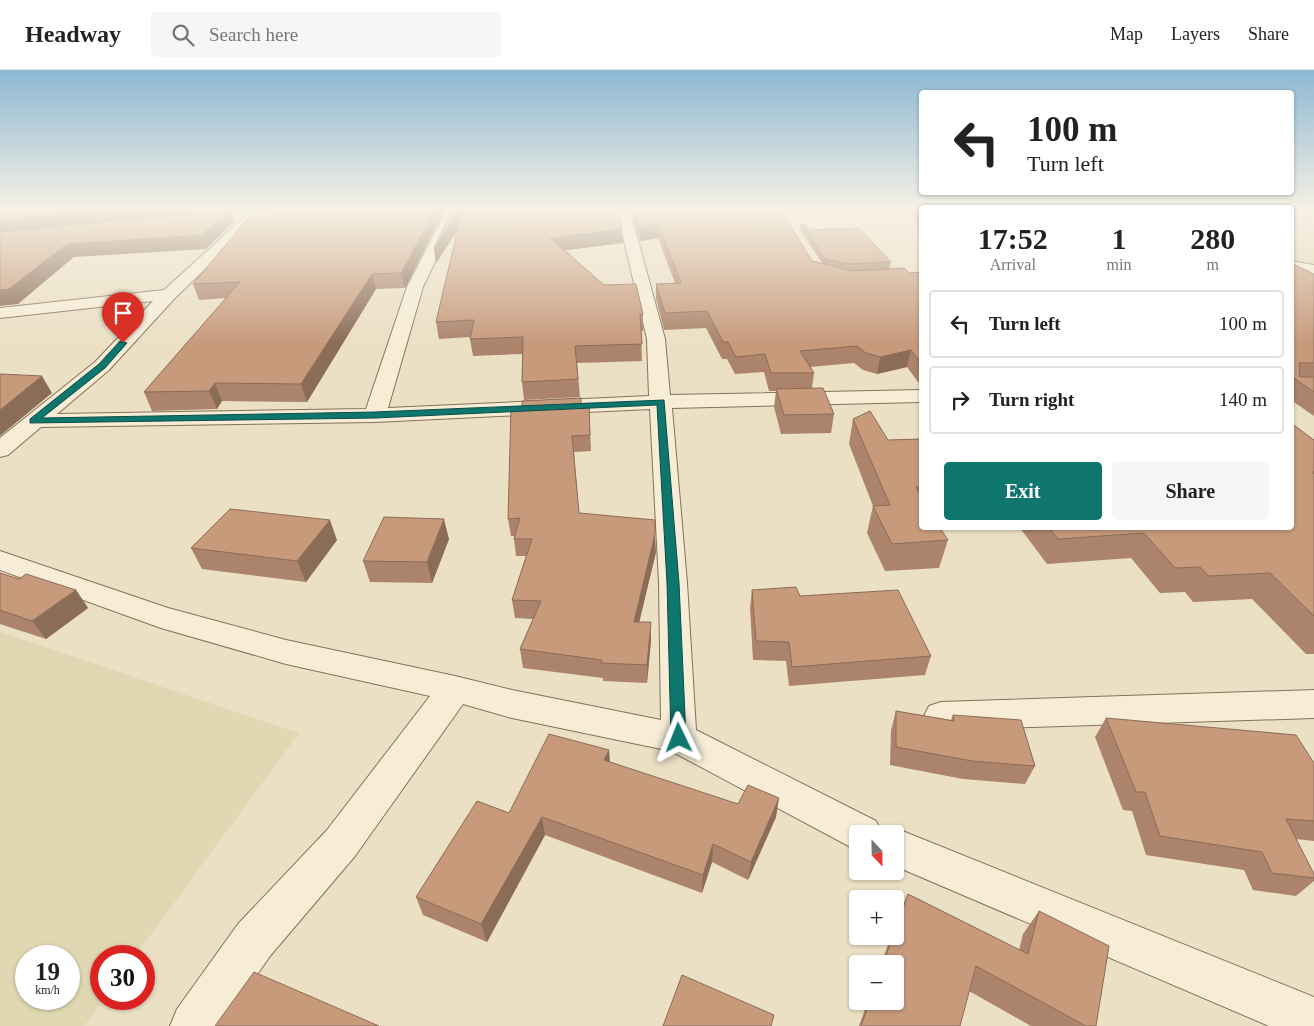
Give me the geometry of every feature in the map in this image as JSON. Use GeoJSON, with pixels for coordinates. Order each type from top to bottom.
{"type":"FeatureCollection","features":[{"type":"Feature","properties":{"kind":"street"},"geometry":{"type":"LineString","coordinates":[[0,450],[102,366],[169,294],[210,256]]}},
{"type":"Feature","properties":{"kind":"street"},"geometry":{"type":"LineString","coordinates":[[375,415],[415,287],[430,256]]}},
{"type":"Feature","properties":{"kind":"street"},"geometry":{"type":"LineString","coordinates":[[635,256],[656,339],[673,583],[679,738]]}},
{"type":"Feature","properties":{"kind":"street"},"geometry":{"type":"LineString","coordinates":[[1294,265],[1314,270]]}},
{"type":"Feature","properties":{"kind":"street"},"geometry":{"type":"LineString","coordinates":[[0,313],[169,294]]}},
{"type":"Feature","properties":{"kind":"street"},"geometry":{"type":"LineString","coordinates":[[33,421],[375,415],[661,402],[919,396]]}},
{"type":"Feature","properties":{"kind":"street"},"geometry":{"type":"LineString","coordinates":[[0,560],[161,617],[286,652],[455,689],[512,704],[679,738],[849,827]]}},
{"type":"Feature","properties":{"kind":"street"},"geometry":{"type":"LineString","coordinates":[[194,1026],[254,940],[340,843],[455,689]]}},
{"type":"Feature","properties":{"kind":"street"},"geometry":{"type":"LineString","coordinates":[[941,716],[1314,704]]}},
{"type":"Feature","properties":{"kind":"street"},"geometry":{"type":"LineString","coordinates":[[904,851],[1314,1021]]}},
{"type":"Feature","properties":{"kind":"shaded area"},"geometry":{"type":"Polygon","coordinates":[[[1294,256],[1314,256],[1314,269],[1294,264],[1294,256]]]}},
{"type":"Feature","properties":{"kind":"shaded area"},"geometry":{"type":"Polygon","coordinates":[[[0,632],[299,733],[143,945],[90,945],[90,1010],[96,1010],[84,1026],[0,1026],[0,632]]]}},
{"type":"Feature","properties":{"kind":"building"},"geometry":{"type":"Polygon","coordinates":[[[0,256],[52,256],[9,289],[0,290],[0,256]]]}},
{"type":"Feature","properties":{"kind":"building"},"geometry":{"type":"Polygon","coordinates":[[[217,256],[411,256],[401,273],[372,274],[301,384],[215,383],[209,391],[144,392],[240,282],[193,284],[217,256]]]}},
{"type":"Feature","properties":{"kind":"building"},"geometry":{"type":"Polygon","coordinates":[[[452,256],[570,256],[604,285],[636,284],[643,314],[640,314],[642,344],[575,346],[578,379],[522,382],[523,337],[470,339],[474,320],[436,322],[452,256]]]}},
{"type":"Feature","properties":{"kind":"building"},"geometry":{"type":"Polygon","coordinates":[[[670,256],[809,256],[812,261],[852,271],[904,268],[909,273],[919,272],[919,360],[911,350],[880,357],[866,353],[857,346],[800,351],[814,373],[771,373],[765,354],[736,357],[728,342],[723,342],[707,311],[665,313],[656,284],[681,283],[670,256]]]}},
{"type":"Feature","properties":{"kind":"building"},"geometry":{"type":"Polygon","coordinates":[[[823,256],[885,256],[891,262],[850,264],[825,259],[823,256]]]}},
{"type":"Feature","properties":{"kind":"building"},"geometry":{"type":"Polygon","coordinates":[[[1294,264],[1314,274],[1314,363],[1299,363],[1300,377],[1314,377],[1314,392],[1294,378],[1294,264]]]}},
{"type":"Feature","properties":{"kind":"building"},"geometry":{"type":"Polygon","coordinates":[[[0,374],[42,376],[0,410],[0,374]]]}},
{"type":"Feature","properties":{"kind":"building"},"geometry":{"type":"Polygon","coordinates":[[[823,388],[834,414],[784,415],[776,389],[823,388]]]}},
{"type":"Feature","properties":{"kind":"building"},"geometry":{"type":"Polygon","coordinates":[[[581,398],[581,404],[589,404],[590,435],[572,436],[579,513],[655,520],[655,534],[634,622],[651,622],[647,665],[601,663],[602,660],[520,649],[541,601],[512,600],[532,539],[514,539],[520,518],[508,519],[511,407],[522,407],[522,401],[581,398]]]}},
{"type":"Feature","properties":{"kind":"building"},"geometry":{"type":"Polygon","coordinates":[[[870,411],[888,440],[919,439],[919,487],[916,487],[919,492],[919,530],[941,530],[948,540],[892,544],[873,506],[890,505],[853,419],[870,411]]]}},
{"type":"Feature","properties":{"kind":"building"},"geometry":{"type":"Polygon","coordinates":[[[1294,425],[1314,440],[1314,472],[1312,472],[1314,474],[1314,616],[1270,573],[1209,576],[1200,567],[1175,568],[1144,533],[1058,539],[1051,530],[1294,530],[1294,425]]]}},
{"type":"Feature","properties":{"kind":"building"},"geometry":{"type":"Polygon","coordinates":[[[230,509],[330,520],[297,561],[191,548],[230,509]]]}},
{"type":"Feature","properties":{"kind":"building"},"geometry":{"type":"Polygon","coordinates":[[[384,517],[444,519],[427,562],[363,561],[384,517]]]}},
{"type":"Feature","properties":{"kind":"building"},"geometry":{"type":"Polygon","coordinates":[[[0,573],[19,579],[26,574],[76,590],[32,621],[0,610],[0,573]]]}},
{"type":"Feature","properties":{"kind":"building"},"geometry":{"type":"Polygon","coordinates":[[[796,587],[800,596],[898,590],[931,656],[792,667],[789,642],[756,641],[752,590],[796,587]]]}},
{"type":"Feature","properties":{"kind":"building"},"geometry":{"type":"Polygon","coordinates":[[[896,711],[954,721],[953,715],[1021,720],[1035,766],[972,761],[896,747],[896,711]]]}},
{"type":"Feature","properties":{"kind":"building"},"geometry":{"type":"Polygon","coordinates":[[[1106,718],[1296,735],[1314,763],[1314,821],[1286,819],[1314,874],[1314,878],[1272,873],[1262,852],[1160,836],[1145,792],[1136,792],[1106,718]]]}},
{"type":"Feature","properties":{"kind":"building"},"geometry":{"type":"Polygon","coordinates":[[[549,734],[609,750],[604,760],[738,804],[748,785],[779,798],[751,862],[713,844],[703,875],[542,817],[481,924],[416,897],[477,801],[509,813],[549,734]]]}},
{"type":"Feature","properties":{"kind":"building"},"geometry":{"type":"Polygon","coordinates":[[[908,894],[1028,954],[1039,911],[1109,946],[1096,1026],[1086,1026],[976,966],[960,1026],[861,1026],[867,1010],[904,1010],[904,955],[886,955],[890,945],[904,945],[904,905],[908,894]]]}},
{"type":"Feature","properties":{"kind":"building"},"geometry":{"type":"Polygon","coordinates":[[[254,972],[379,1026],[215,1026],[254,972]]]}},
{"type":"Feature","properties":{"kind":"building"},"geometry":{"type":"Polygon","coordinates":[[[682,975],[774,1015],[771,1026],[663,1026],[682,975]]]}},
{"type":"Feature","properties":{"kind":"route"},"geometry":{"type":"LineString","coordinates":[[123,343],[102,366],[33,421],[375,415],[661,402],[673,583],[679,738]]}}]}
